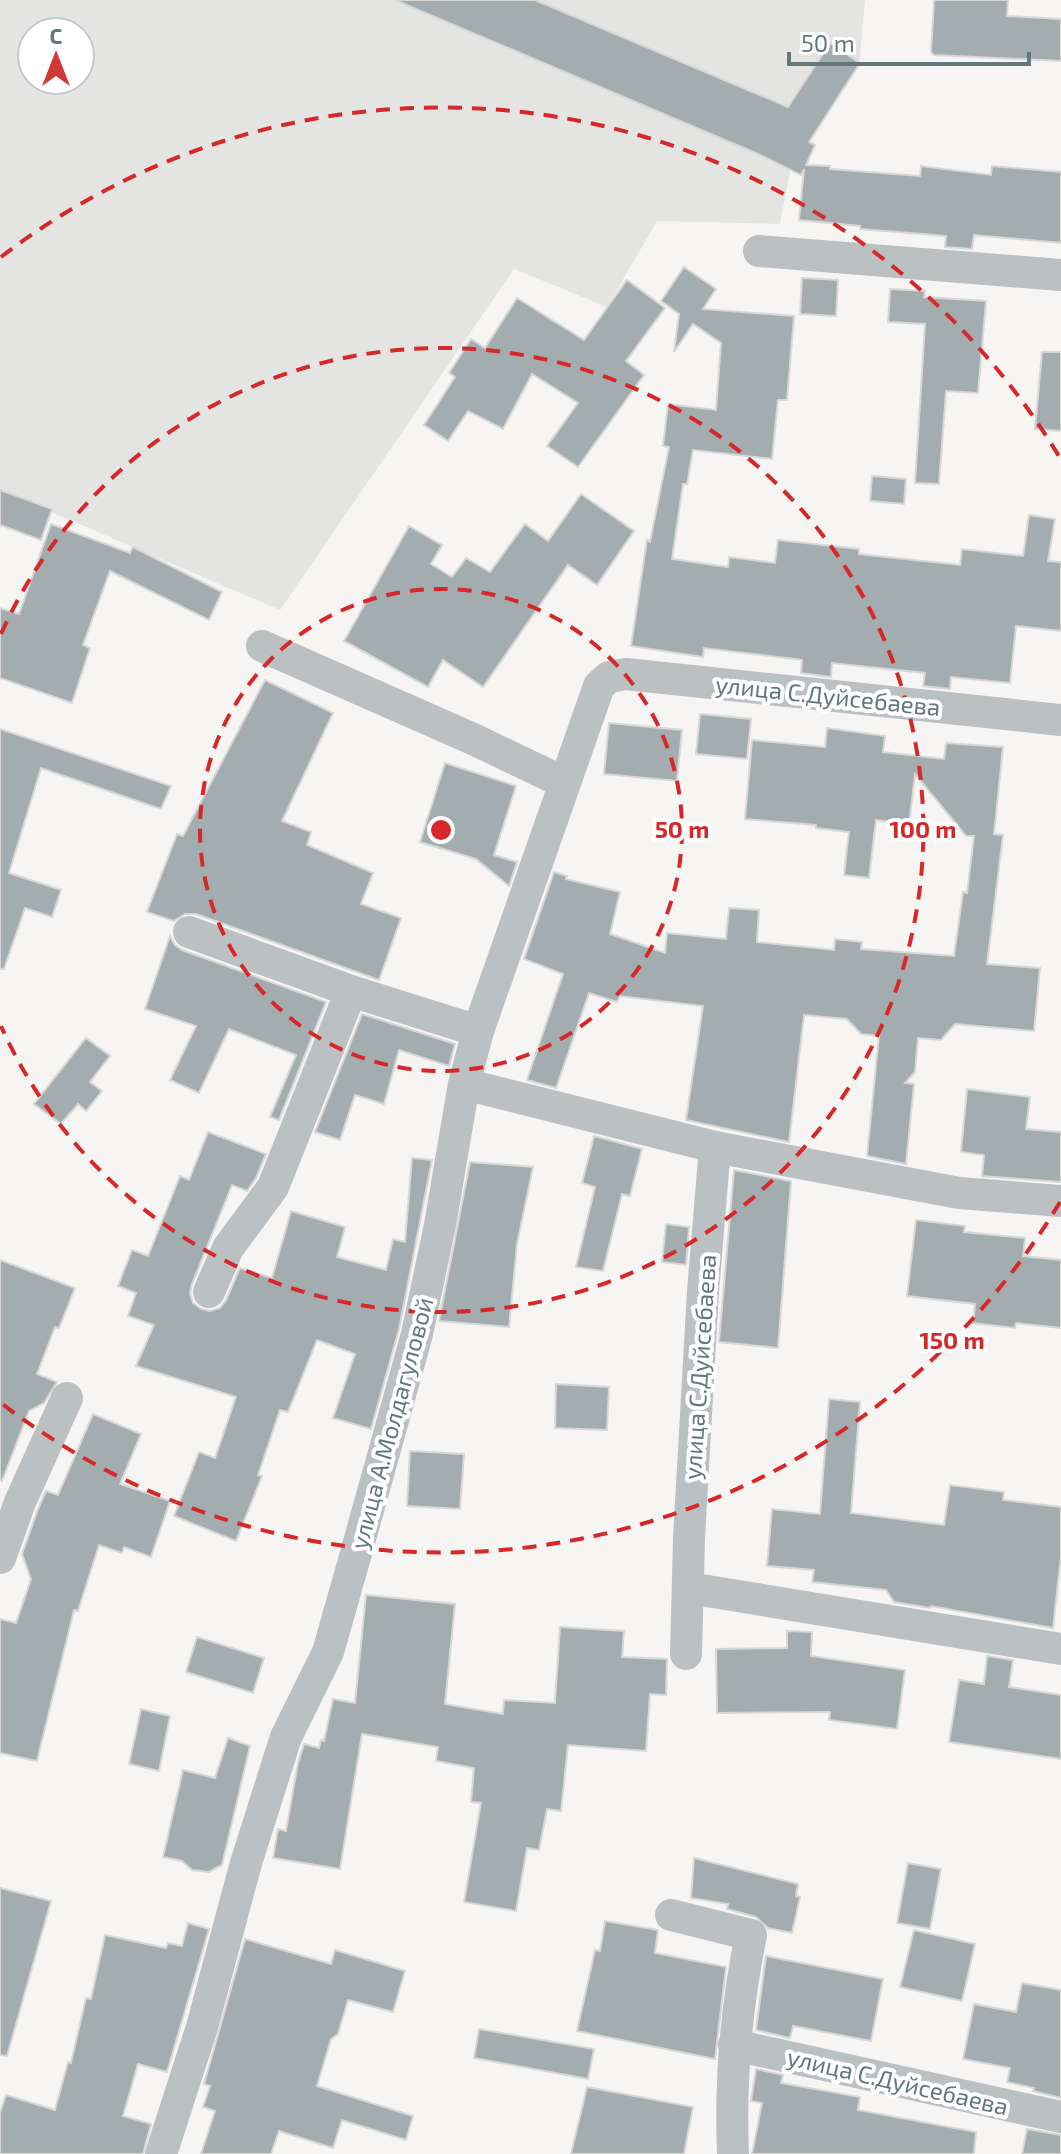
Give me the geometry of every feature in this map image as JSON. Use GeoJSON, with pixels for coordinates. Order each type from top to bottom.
{"type":"FeatureCollection","features":[{"type":"Feature","properties":{"kind":"street"},"geometry":{"type":"LineString","coordinates":[[759,251],[1061,275]]}},
{"type":"Feature","properties":{"kind":"street"},"geometry":{"type":"LineString","coordinates":[[262,646],[565,783]]}},
{"type":"Feature","properties":{"kind":"street","name":"улица С.Дуйсебаева"},"geometry":{"type":"LineString","coordinates":[[599,686],[609,677],[626,674],[1061,720]]}},
{"type":"Feature","properties":{"kind":"street","name":"улица А.Молдагуловой"},"geometry":{"type":"LineString","coordinates":[[161,2154],[202,2027],[246,1863],[286,1737],[328,1652],[351,1571],[417,1334],[440,1225],[464,1084],[478,1031],[599,686]]}},
{"type":"Feature","properties":{"kind":"street"},"geometry":{"type":"LineString","coordinates":[[189,932],[351,991],[478,1031]]}},
{"type":"Feature","properties":{"kind":"street"},"geometry":{"type":"LineString","coordinates":[[209,1292],[228,1248],[273,1187],[351,991]]}},
{"type":"Feature","properties":{"kind":"street"},"geometry":{"type":"LineString","coordinates":[[464,1084],[715,1147],[959,1193],[1061,1201]]}},
{"type":"Feature","properties":{"kind":"street","name":"улица С.Дуйсебаева"},"geometry":{"type":"LineString","coordinates":[[686,1654],[702,1306],[715,1147]]}},
{"type":"Feature","properties":{"kind":"street"},"geometry":{"type":"LineString","coordinates":[[0,1558],[20,1502],[67,1398]]}},
{"type":"Feature","properties":{"kind":"street"},"geometry":{"type":"LineString","coordinates":[[689,1588],[1061,1649]]}},
{"type":"Feature","properties":{"kind":"street"},"geometry":{"type":"LineString","coordinates":[[671,1915],[751,1935],[734,2045],[731,2088],[733,2154]]}},
{"type":"Feature","properties":{"kind":"street","name":"улица С.Дуйсебаева"},"geometry":{"type":"LineString","coordinates":[[734,2045],[1061,2117]]}},
{"type":"Feature","properties":{"kind":"shaded area"},"geometry":{"type":"Polygon","coordinates":[[[0,0],[865,0],[859,67],[790,171],[780,224],[657,221],[607,307],[514,269],[280,610],[0,490],[0,0]]]}},
{"type":"Feature","properties":{"kind":"building"},"geometry":{"type":"Polygon","coordinates":[[[395,0],[535,0],[788,107],[830,43],[860,63],[809,142],[815,145],[806,165],[920,176],[921,166],[991,175],[992,166],[1061,172],[1061,243],[974,235],[972,249],[945,247],[946,236],[799,220],[804,169],[801,175],[395,0]]]}},
{"type":"Feature","properties":{"kind":"building"},"geometry":{"type":"Polygon","coordinates":[[[934,0],[1008,0],[1007,16],[1061,19],[1061,61],[934,55],[931,52],[934,0]]]}},
{"type":"Feature","properties":{"kind":"building"},"geometry":{"type":"Polygon","coordinates":[[[684,267],[716,289],[703,309],[794,316],[787,400],[778,400],[772,459],[693,450],[687,484],[683,484],[672,559],[728,567],[729,557],[775,563],[778,540],[859,549],[859,554],[960,565],[962,549],[1023,556],[1029,515],[1055,519],[1048,561],[1061,562],[1061,631],[1016,626],[1010,683],[951,677],[950,689],[923,686],[925,673],[832,663],[831,677],[801,673],[802,660],[704,648],[703,657],[631,646],[647,540],[650,542],[669,447],[663,446],[668,404],[716,410],[721,343],[693,324],[674,352],[679,314],[661,301],[684,267]]]}},
{"type":"Feature","properties":{"kind":"building"},"geometry":{"type":"Polygon","coordinates":[[[802,278],[838,280],[836,316],[800,314],[802,278]]]}},
{"type":"Feature","properties":{"kind":"building"},"geometry":{"type":"Polygon","coordinates":[[[627,280],[665,308],[626,361],[644,375],[578,467],[547,446],[578,403],[532,374],[503,429],[468,411],[448,441],[424,425],[455,377],[449,373],[471,339],[485,348],[517,298],[584,340],[627,280]]]}},
{"type":"Feature","properties":{"kind":"building"},"geometry":{"type":"Polygon","coordinates":[[[890,289],[925,291],[924,297],[986,301],[978,393],[946,391],[939,484],[915,483],[925,324],[888,322],[890,289]]]}},
{"type":"Feature","properties":{"kind":"building"},"geometry":{"type":"Polygon","coordinates":[[[1042,352],[1061,352],[1061,431],[1035,429],[1042,352]]]}},
{"type":"Feature","properties":{"kind":"building"},"geometry":{"type":"Polygon","coordinates":[[[872,476],[906,479],[904,504],[870,501],[872,476]]]}},
{"type":"Feature","properties":{"kind":"building"},"geometry":{"type":"Polygon","coordinates":[[[0,490],[52,509],[41,540],[0,525],[0,490]]]}},
{"type":"Feature","properties":{"kind":"building"},"geometry":{"type":"Polygon","coordinates":[[[581,494],[634,531],[597,585],[568,565],[483,687],[443,660],[428,687],[344,641],[409,526],[442,545],[431,564],[452,577],[466,558],[490,572],[525,524],[548,541],[581,494]]]}},
{"type":"Feature","properties":{"kind":"building"},"geometry":{"type":"Polygon","coordinates":[[[51,524],[130,553],[133,547],[222,592],[209,620],[110,571],[83,645],[90,648],[72,703],[0,678],[0,608],[19,614],[51,524]]]}},
{"type":"Feature","properties":{"kind":"building"},"geometry":{"type":"Polygon","coordinates":[[[265,680],[333,713],[282,821],[311,832],[307,845],[373,873],[361,904],[401,918],[379,980],[196,914],[185,914],[174,921],[147,912],[177,834],[183,836],[265,680]]]}},
{"type":"Feature","properties":{"kind":"building"},"geometry":{"type":"Polygon","coordinates":[[[700,714],[751,719],[747,759],[696,754],[700,714]]]}},
{"type":"Feature","properties":{"kind":"building"},"geometry":{"type":"Polygon","coordinates":[[[609,723],[682,730],[677,781],[604,774],[609,723]]]}},
{"type":"Feature","properties":{"kind":"building"},"geometry":{"type":"Polygon","coordinates":[[[827,728],[885,736],[883,752],[944,759],[946,743],[1003,747],[994,834],[1003,835],[987,964],[1040,968],[1034,1031],[955,1024],[941,1040],[918,1038],[915,1072],[905,1083],[914,1084],[906,1164],[867,1156],[879,1036],[861,1034],[847,1019],[804,1015],[789,1142],[686,1120],[703,1006],[620,996],[617,1002],[589,993],[556,1088],[527,1080],[563,974],[524,959],[554,872],[567,876],[566,879],[620,892],[610,934],[665,953],[667,933],[726,939],[729,908],[759,910],[757,942],[834,950],[835,939],[862,942],[861,949],[954,956],[963,892],[967,893],[974,836],[966,836],[915,774],[909,825],[876,820],[869,878],[844,875],[849,832],[816,828],[816,825],[745,819],[752,740],[825,747],[827,728]]]}},
{"type":"Feature","properties":{"kind":"building"},"geometry":{"type":"Polygon","coordinates":[[[0,729],[171,786],[161,809],[41,768],[9,873],[61,890],[52,917],[25,908],[4,969],[0,969],[0,729]]]}},
{"type":"Feature","properties":{"kind":"building"},"geometry":{"type":"Polygon","coordinates":[[[445,763],[516,786],[494,855],[517,862],[509,886],[476,859],[420,842],[445,763]]]}},
{"type":"Feature","properties":{"kind":"building"},"geometry":{"type":"Polygon","coordinates":[[[170,936],[182,950],[326,1002],[279,1120],[270,1117],[296,1055],[229,1029],[199,1093],[170,1080],[196,1026],[145,1009],[170,936]]]}},
{"type":"Feature","properties":{"kind":"building"},"geometry":{"type":"Polygon","coordinates":[[[362,1014],[455,1044],[449,1066],[399,1050],[384,1104],[355,1095],[340,1140],[315,1132],[362,1014]]]}},
{"type":"Feature","properties":{"kind":"building"},"geometry":{"type":"Polygon","coordinates":[[[86,1038],[110,1056],[90,1082],[102,1091],[86,1111],[78,1104],[61,1124],[34,1104],[86,1038]]]}},
{"type":"Feature","properties":{"kind":"building"},"geometry":{"type":"Polygon","coordinates":[[[967,1089],[1030,1097],[1026,1129],[1061,1132],[1061,1182],[982,1176],[984,1155],[961,1152],[967,1089]]]}},
{"type":"Feature","properties":{"kind":"building"},"geometry":{"type":"Polygon","coordinates":[[[208,1132],[266,1154],[247,1191],[232,1185],[192,1284],[190,1293],[193,1303],[210,1311],[220,1308],[226,1300],[240,1268],[272,1278],[291,1211],[345,1227],[337,1257],[386,1270],[393,1239],[405,1242],[412,1158],[432,1160],[399,1329],[371,1429],[333,1418],[355,1354],[317,1340],[288,1412],[280,1410],[258,1475],[262,1476],[236,1541],[174,1516],[199,1452],[215,1458],[236,1397],[136,1366],[154,1325],[128,1316],[136,1293],[118,1286],[132,1250],[148,1256],[180,1176],[189,1180],[208,1132]]]}},
{"type":"Feature","properties":{"kind":"building"},"geometry":{"type":"Polygon","coordinates":[[[594,1136],[642,1149],[630,1196],[622,1194],[603,1271],[576,1267],[595,1187],[582,1183],[594,1136]]]}},
{"type":"Feature","properties":{"kind":"building"},"geometry":{"type":"Polygon","coordinates":[[[470,1162],[533,1167],[517,1244],[509,1327],[439,1321],[470,1162]]]}},
{"type":"Feature","properties":{"kind":"building"},"geometry":{"type":"Polygon","coordinates":[[[734,1170],[791,1181],[778,1348],[719,1342],[734,1170]]]}},
{"type":"Feature","properties":{"kind":"building"},"geometry":{"type":"Polygon","coordinates":[[[916,1220],[965,1226],[964,1232],[1025,1238],[1023,1256],[1061,1260],[1061,1328],[1016,1323],[1015,1328],[973,1323],[975,1304],[907,1296],[916,1220]]]}},
{"type":"Feature","properties":{"kind":"building"},"geometry":{"type":"Polygon","coordinates":[[[666,1224],[689,1227],[686,1265],[662,1262],[666,1224]]]}},
{"type":"Feature","properties":{"kind":"building"},"geometry":{"type":"Polygon","coordinates":[[[0,1260],[75,1288],[59,1328],[55,1327],[37,1374],[57,1382],[44,1403],[29,1411],[2,1481],[0,1480],[0,1260]]]}},
{"type":"Feature","properties":{"kind":"building"},"geometry":{"type":"Polygon","coordinates":[[[556,1384],[609,1387],[607,1430],[555,1428],[556,1384]]]}},
{"type":"Feature","properties":{"kind":"building"},"geometry":{"type":"Polygon","coordinates":[[[829,1399],[860,1402],[851,1513],[944,1525],[950,1485],[1004,1492],[1003,1500],[1061,1507],[1061,1556],[1053,1628],[894,1602],[886,1590],[812,1582],[814,1570],[767,1566],[772,1509],[820,1514],[829,1399]]]}},
{"type":"Feature","properties":{"kind":"building"},"geometry":{"type":"Polygon","coordinates":[[[93,1414],[141,1434],[120,1484],[170,1501],[151,1557],[124,1547],[122,1553],[99,1545],[78,1611],[74,1610],[37,1761],[0,1753],[0,1619],[16,1623],[31,1579],[22,1554],[38,1509],[46,1491],[58,1495],[93,1414]]]}},
{"type":"Feature","properties":{"kind":"building"},"geometry":{"type":"Polygon","coordinates":[[[410,1451],[464,1454],[460,1509],[407,1506],[410,1451]]]}},
{"type":"Feature","properties":{"kind":"building"},"geometry":{"type":"Polygon","coordinates":[[[366,1595],[455,1604],[445,1704],[503,1714],[504,1700],[555,1703],[560,1627],[624,1631],[622,1657],[667,1659],[666,1695],[650,1694],[646,1751],[568,1745],[561,1811],[547,1809],[539,1850],[527,1848],[516,1911],[464,1902],[481,1803],[471,1802],[474,1768],[436,1761],[438,1747],[362,1734],[340,1869],[273,1858],[278,1829],[286,1831],[304,1744],[319,1748],[321,1740],[324,1741],[333,1699],[355,1703],[366,1595]]]}},
{"type":"Feature","properties":{"kind":"building"},"geometry":{"type":"Polygon","coordinates":[[[787,1631],[812,1632],[811,1656],[905,1670],[897,1729],[829,1720],[830,1712],[717,1713],[716,1649],[787,1648],[787,1631]]]}},
{"type":"Feature","properties":{"kind":"building"},"geometry":{"type":"Polygon","coordinates":[[[197,1637],[264,1658],[253,1693],[186,1672],[197,1637]]]}},
{"type":"Feature","properties":{"kind":"building"},"geometry":{"type":"Polygon","coordinates":[[[987,1656],[1013,1660],[1009,1687],[1061,1695],[1061,1759],[949,1742],[959,1680],[984,1684],[987,1656]]]}},
{"type":"Feature","properties":{"kind":"building"},"geometry":{"type":"Polygon","coordinates":[[[141,1709],[170,1716],[159,1771],[129,1764],[141,1709]]]}},
{"type":"Feature","properties":{"kind":"building"},"geometry":{"type":"Polygon","coordinates":[[[228,1738],[250,1746],[222,1865],[209,1872],[192,1870],[182,1861],[163,1857],[183,1770],[215,1778],[228,1738]]]}},
{"type":"Feature","properties":{"kind":"building"},"geometry":{"type":"Polygon","coordinates":[[[694,1858],[798,1884],[796,1896],[800,1897],[792,1933],[768,1928],[756,1917],[727,1909],[728,1904],[691,1898],[694,1858]]]}},
{"type":"Feature","properties":{"kind":"building"},"geometry":{"type":"Polygon","coordinates":[[[908,1863],[941,1869],[930,1929],[897,1923],[908,1863]]]}},
{"type":"Feature","properties":{"kind":"building"},"geometry":{"type":"Polygon","coordinates":[[[0,1888],[51,1901],[7,2056],[0,2055],[0,1888]]]}},
{"type":"Feature","properties":{"kind":"building"},"geometry":{"type":"Polygon","coordinates":[[[605,1921],[658,1930],[655,1953],[726,1967],[715,2059],[577,2031],[595,1950],[600,1951],[605,1921]]]}},
{"type":"Feature","properties":{"kind":"building"},"geometry":{"type":"Polygon","coordinates":[[[188,1923],[209,1929],[167,2072],[138,2064],[123,2116],[151,2124],[143,2154],[0,2154],[0,2113],[6,2095],[55,2110],[68,2062],[71,2063],[86,1998],[91,1999],[105,1935],[166,1948],[168,1943],[182,1946],[188,1923]]]}},
{"type":"Feature","properties":{"kind":"building"},"geometry":{"type":"Polygon","coordinates":[[[914,1930],[975,1944],[962,2001],[900,1987],[914,1930]]]}},
{"type":"Feature","properties":{"kind":"building"},"geometry":{"type":"Polygon","coordinates":[[[245,1939],[331,1964],[335,1950],[405,1971],[393,2012],[348,2000],[338,2034],[331,2039],[317,2086],[413,2116],[406,2140],[342,2120],[333,2148],[279,2131],[271,2154],[201,2154],[215,2111],[203,2107],[210,2086],[204,2084],[245,1939]]]}},
{"type":"Feature","properties":{"kind":"building"},"geometry":{"type":"Polygon","coordinates":[[[766,1956],[883,1979],[871,2041],[793,2026],[790,2038],[756,2030],[766,1956]]]}},
{"type":"Feature","properties":{"kind":"building"},"geometry":{"type":"Polygon","coordinates":[[[1022,1983],[1061,1990],[1061,2098],[1007,2082],[1010,2068],[963,2059],[974,2004],[1016,2012],[1022,1983]]]}},
{"type":"Feature","properties":{"kind":"building"},"geometry":{"type":"Polygon","coordinates":[[[479,2029],[594,2049],[588,2079],[474,2058],[479,2029]]]}},
{"type":"Feature","properties":{"kind":"building"},"geometry":{"type":"Polygon","coordinates":[[[756,2069],[783,2075],[781,2083],[860,2097],[858,2110],[976,2132],[974,2154],[752,2154],[762,2103],[751,2101],[756,2069]]]}},
{"type":"Feature","properties":{"kind":"building"},"geometry":{"type":"Polygon","coordinates":[[[587,2087],[693,2107],[684,2154],[571,2154],[587,2087]]]}},
{"type":"Feature","properties":{"kind":"building"},"geometry":{"type":"Polygon","coordinates":[[[1027,2129],[1061,2135],[1061,2154],[1022,2154],[1027,2129]]]}}]}
